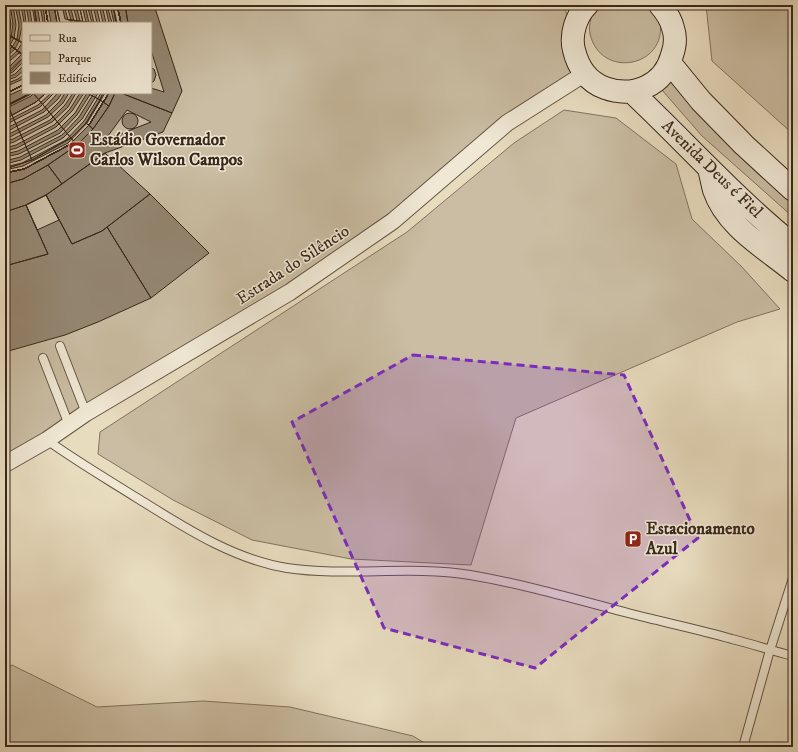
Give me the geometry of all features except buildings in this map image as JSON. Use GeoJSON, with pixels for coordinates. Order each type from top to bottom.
{"type":"FeatureCollection","features":[{"type":"Feature","properties":{"kind":"main road"},"geometry":{"type":"LineString","coordinates":[[578,10],[572,44],[576,61],[584,74],[598,86],[615,92],[632,92],[648,87],[661,77],[670,63],[675,47],[674,30],[667,14],[660,5]]}},
{"type":"Feature","properties":{"kind":"main road"},"geometry":{"type":"LineString","coordinates":[[670,63],[701,101],[744,145],[793,190]]}},
{"type":"Feature","properties":{"kind":"main road","name":"Avenida Deus é Fiel"},"geometry":{"type":"LineString","coordinates":[[632,92],[709,168],[778,233],[793,245]]}},
{"type":"Feature","properties":{"kind":"main road"},"geometry":{"type":"LineString","coordinates":[[709,168],[714,190],[722,208],[734,224],[793,271]]}},
{"type":"Feature","properties":{"kind":"street","name":"Estrada do Silêncio"},"geometry":{"type":"LineString","coordinates":[[5,464],[290,292],[393,221],[507,123],[584,74]]}},
{"type":"Feature","properties":{"kind":"lane"},"geometry":{"type":"LineString","coordinates":[[60,346],[86,414]]}},
{"type":"Feature","properties":{"kind":"lane"},"geometry":{"type":"LineString","coordinates":[[43,358],[69,425]]}},
{"type":"Feature","properties":{"kind":"lane"},"geometry":{"type":"LineString","coordinates":[[47,440],[80,463],[189,530],[218,545],[263,563],[289,568],[430,571],[469,574],[537,588],[731,638],[793,656]]}},
{"type":"Feature","properties":{"kind":"lane"},"geometry":{"type":"LineString","coordinates":[[743,747],[770,650],[793,578]]}},
{"type":"Feature","properties":{"kind":"highlighted area"},"geometry":{"type":"Polygon","coordinates":[[[413,355],[624,375],[698,538],[535,668],[384,628],[292,422],[413,355]]]}},
{"type":"Feature","properties":{"kind":"green space"},"geometry":{"type":"Polygon","coordinates":[[[5,5],[564,5],[584,74],[507,123],[393,221],[5,464],[5,5]]]}},
{"type":"Feature","properties":{"kind":"green space"},"geometry":{"type":"Polygon","coordinates":[[[598,5],[652,5],[660,22],[659,37],[654,49],[644,58],[632,62],[619,62],[607,58],[596,49],[590,34],[591,18],[598,5]]]}},
{"type":"Feature","properties":{"kind":"green space"},"geometry":{"type":"Polygon","coordinates":[[[706,5],[793,5],[793,134],[712,61],[706,5]]]}},
{"type":"Feature","properties":{"kind":"green space"},"geometry":{"type":"Polygon","coordinates":[[[667,72],[793,188],[793,217],[702,136],[655,82],[667,72]]]}},
{"type":"Feature","properties":{"kind":"green space"},"geometry":{"type":"Polygon","coordinates":[[[564,110],[616,118],[676,164],[692,219],[742,267],[780,309],[737,322],[516,418],[471,565],[351,559],[252,540],[173,500],[98,454],[100,432],[407,232],[514,143],[564,110]]]}},
{"type":"Feature","properties":{"kind":"green space"},"geometry":{"type":"Polygon","coordinates":[[[12,665],[97,707],[203,701],[290,707],[413,736],[431,747],[5,747],[5,669],[12,665]]]}},
{"type":"Feature","properties":{"kind":"place","name":"Estádio Governador Carlos Wilson Campos"},"geometry":{"type":"Point","coordinates":[77,150]}},
{"type":"Feature","properties":{"kind":"place","name":"Estacionamento Azul"},"geometry":{"type":"Point","coordinates":[633,539]}}]}
